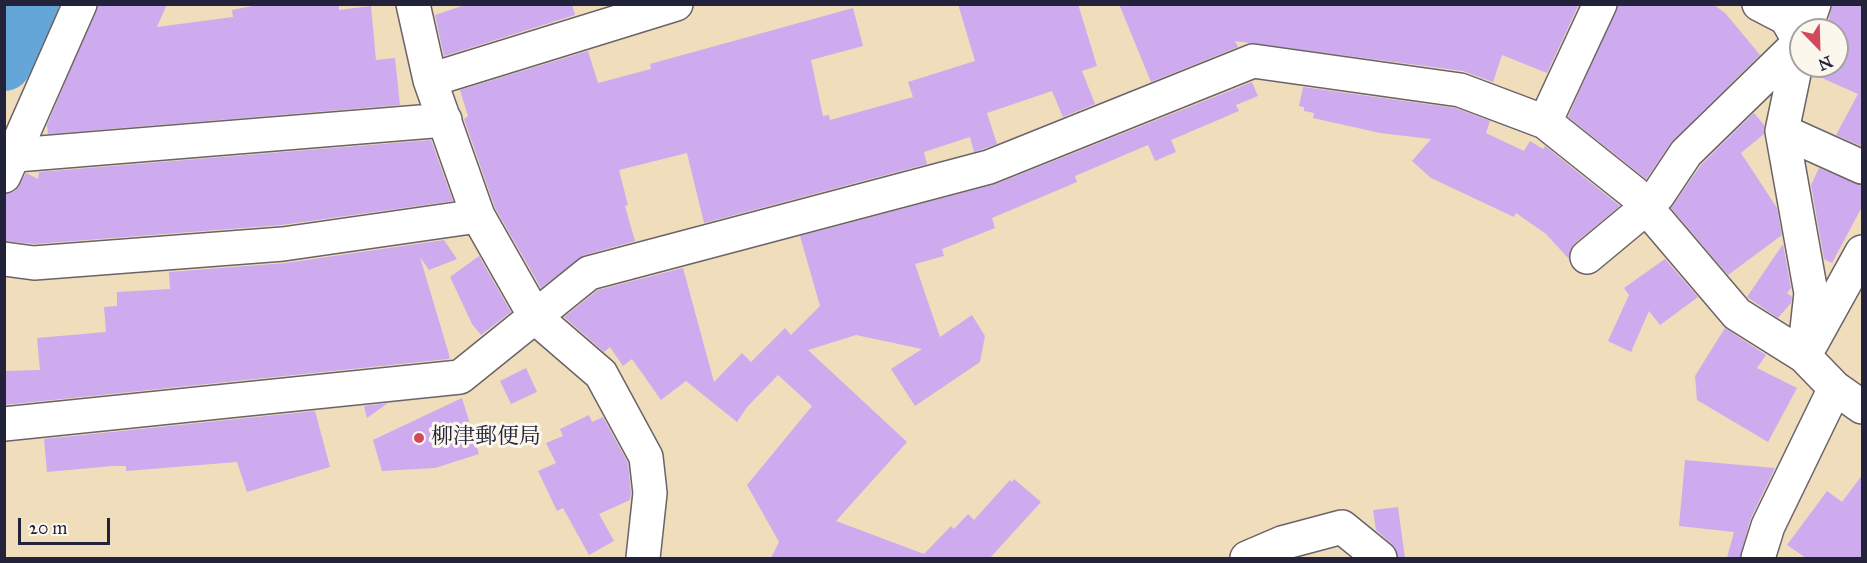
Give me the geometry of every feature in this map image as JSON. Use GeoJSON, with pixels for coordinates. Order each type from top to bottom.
{"type":"FeatureCollection","features":[{"type":"Feature","properties":{"kind":"street"},"geometry":{"type":"LineString","coordinates":[[80,4],[10,165],[445,120]]}},
{"type":"Feature","properties":{"kind":"street"},"geometry":{"type":"LineString","coordinates":[[413,4],[430,80],[478,216],[536,318],[601,374],[646,457],[650,493],[643,558]]}},
{"type":"Feature","properties":{"kind":"street"},"geometry":{"type":"LineString","coordinates":[[430,80],[676,4]]}},
{"type":"Feature","properties":{"kind":"street"},"geometry":{"type":"LineString","coordinates":[[1545,122],[1600,4]]}},
{"type":"Feature","properties":{"kind":"street"},"geometry":{"type":"LineString","coordinates":[[1759,4],[1786,18],[1789,23]]}},
{"type":"Feature","properties":{"kind":"street"},"geometry":{"type":"LineString","coordinates":[[1587,257],[1646,208],[1658,195],[1686,153],[1789,53]]}},
{"type":"Feature","properties":{"kind":"street"},"geometry":{"type":"LineString","coordinates":[[4,424],[460,377],[590,273],[989,167],[1253,61],[1460,90],[1545,122],[1634,194],[1737,314],[1804,356],[1835,388],[1863,407]]}},
{"type":"Feature","properties":{"kind":"street"},"geometry":{"type":"LineString","coordinates":[[1793,78],[1782,131],[1811,293],[1804,356]]}},
{"type":"Feature","properties":{"kind":"street"},"geometry":{"type":"LineString","coordinates":[[1782,131],[1863,167]]}},
{"type":"Feature","properties":{"kind":"street"},"geometry":{"type":"LineString","coordinates":[[4,259],[34,263],[283,244],[478,216]]}},
{"type":"Feature","properties":{"kind":"street"},"geometry":{"type":"LineString","coordinates":[[1804,356],[1862,256]]}},
{"type":"Feature","properties":{"kind":"street"},"geometry":{"type":"LineString","coordinates":[[1758,558],[1768,526],[1835,388]]}},
{"type":"Feature","properties":{"kind":"street"},"geometry":{"type":"LineString","coordinates":[[1246,558],[1282,543],[1342,527],[1380,558]]}},
{"type":"Feature","properties":{"kind":"building"},"geometry":{"type":"Polygon","coordinates":[[[98,4],[167,4],[157,27],[233,17],[232,10],[263,4],[339,4],[339,10],[371,6],[376,60],[395,58],[400,105],[48,134],[47,125],[98,4]]]}},
{"type":"Feature","properties":{"kind":"building"},"geometry":{"type":"Polygon","coordinates":[[[468,4],[572,4],[575,15],[444,56],[435,15],[468,4]]]}},
{"type":"Feature","properties":{"kind":"building"},"geometry":{"type":"Polygon","coordinates":[[[958,4],[1078,4],[1097,66],[1082,71],[1095,104],[1063,117],[1052,91],[987,113],[997,144],[974,152],[970,137],[924,152],[927,164],[704,223],[687,153],[619,170],[628,205],[625,206],[635,241],[584,255],[541,288],[495,208],[464,119],[468,116],[460,90],[588,51],[598,83],[651,69],[650,64],[853,8],[863,46],[811,60],[823,116],[829,115],[830,120],[913,97],[908,82],[975,61],[958,4]]]}},
{"type":"Feature","properties":{"kind":"building"},"geometry":{"type":"Polygon","coordinates":[[[1119,4],[1579,4],[1547,73],[1502,55],[1493,82],[1463,71],[1235,41],[1238,47],[1151,82],[1119,4]]]}},
{"type":"Feature","properties":{"kind":"building"},"geometry":{"type":"Polygon","coordinates":[[[1618,4],[1713,4],[1726,14],[1760,55],[1673,140],[1646,179],[1568,117],[1618,4]]]}},
{"type":"Feature","properties":{"kind":"building"},"geometry":{"type":"Polygon","coordinates":[[[1832,4],[1863,4],[1863,147],[1836,135],[1858,94],[1822,78],[1849,78],[1849,18],[1829,18],[1832,4]]]}},
{"type":"Feature","properties":{"kind":"building"},"geometry":{"type":"Polygon","coordinates":[[[1252,82],[1258,96],[1236,105],[1239,111],[1171,140],[1176,152],[1155,161],[1148,145],[1075,176],[1077,182],[992,218],[995,228],[942,249],[944,256],[915,264],[940,337],[972,315],[985,336],[980,362],[915,406],[891,369],[922,349],[856,335],[808,350],[907,442],[836,521],[924,554],[951,526],[954,529],[968,514],[974,520],[1010,480],[1012,482],[1014,479],[1041,502],[990,558],[771,558],[779,542],[747,485],[812,406],[778,375],[747,407],[737,422],[686,381],[661,400],[632,359],[623,366],[610,347],[604,352],[564,317],[598,290],[683,268],[714,382],[742,353],[751,362],[785,328],[791,335],[820,306],[800,236],[996,184],[1252,82]]]}},
{"type":"Feature","properties":{"kind":"building"},"geometry":{"type":"Polygon","coordinates":[[[1303,87],[1455,108],[1490,121],[1486,133],[1524,151],[1530,141],[1543,149],[1545,146],[1620,206],[1575,243],[1570,250],[1569,259],[1546,234],[1516,213],[1514,217],[1431,178],[1412,161],[1431,139],[1380,133],[1313,118],[1314,113],[1304,111],[1304,107],[1299,106],[1303,87]]]}},
{"type":"Feature","properties":{"kind":"building"},"geometry":{"type":"Polygon","coordinates":[[[1754,113],[1764,125],[1764,134],[1741,153],[1777,208],[1782,235],[1728,275],[1671,208],[1701,165],[1754,113]]]}},
{"type":"Feature","properties":{"kind":"building"},"geometry":{"type":"Polygon","coordinates":[[[431,140],[453,201],[281,225],[35,244],[4,241],[4,194],[15,191],[26,173],[38,179],[39,172],[431,140]]]}},
{"type":"Feature","properties":{"kind":"building"},"geometry":{"type":"Polygon","coordinates":[[[1819,168],[1863,186],[1863,205],[1832,263],[1824,259],[1811,185],[1819,168]]]}},
{"type":"Feature","properties":{"kind":"building"},"geometry":{"type":"Polygon","coordinates":[[[444,240],[457,259],[429,270],[420,257],[450,358],[448,359],[4,405],[4,371],[40,370],[37,338],[106,332],[104,307],[117,306],[117,292],[170,289],[169,272],[286,263],[444,240]]]}},
{"type":"Feature","properties":{"kind":"building"},"geometry":{"type":"Polygon","coordinates":[[[1783,244],[1791,288],[1787,293],[1792,297],[1791,303],[1778,318],[1747,297],[1783,244]]]}},
{"type":"Feature","properties":{"kind":"building"},"geometry":{"type":"Polygon","coordinates":[[[479,256],[511,312],[481,335],[472,324],[450,277],[479,256]]]}},
{"type":"Feature","properties":{"kind":"building"},"geometry":{"type":"Polygon","coordinates":[[[1665,259],[1698,297],[1660,325],[1649,311],[1631,352],[1608,341],[1629,295],[1624,288],[1665,259]]]}},
{"type":"Feature","properties":{"kind":"building"},"geometry":{"type":"Polygon","coordinates":[[[1725,328],[1766,355],[1757,368],[1797,388],[1768,442],[1697,400],[1695,376],[1725,328]]]}},
{"type":"Feature","properties":{"kind":"building"},"geometry":{"type":"Polygon","coordinates":[[[526,368],[537,392],[511,404],[500,381],[526,368]]]}},
{"type":"Feature","properties":{"kind":"building"},"geometry":{"type":"Polygon","coordinates":[[[462,398],[479,454],[435,468],[382,471],[373,440],[462,398]]]}},
{"type":"Feature","properties":{"kind":"building"},"geometry":{"type":"Polygon","coordinates":[[[388,403],[367,418],[364,406],[388,403]]]}},
{"type":"Feature","properties":{"kind":"building"},"geometry":{"type":"Polygon","coordinates":[[[315,411],[330,467],[247,492],[237,462],[126,471],[126,466],[112,466],[47,472],[44,439],[315,411]]]}},
{"type":"Feature","properties":{"kind":"building"},"geometry":{"type":"Polygon","coordinates":[[[589,415],[592,422],[603,417],[628,463],[631,493],[630,500],[599,514],[614,541],[589,555],[563,508],[557,511],[538,471],[556,463],[546,443],[563,436],[560,429],[589,415]]]}},
{"type":"Feature","properties":{"kind":"building"},"geometry":{"type":"Polygon","coordinates":[[[1685,460],[1775,468],[1750,520],[1740,558],[1727,558],[1734,532],[1679,526],[1685,460]]]}},
{"type":"Feature","properties":{"kind":"building"},"geometry":{"type":"Polygon","coordinates":[[[1863,474],[1863,558],[1806,558],[1787,545],[1827,491],[1842,502],[1863,474]]]}},
{"type":"Feature","properties":{"kind":"building"},"geometry":{"type":"Polygon","coordinates":[[[1398,507],[1405,558],[1398,558],[1392,544],[1376,530],[1373,510],[1398,507]]]}},
{"type":"Feature","properties":{"kind":"waterway"},"geometry":{"type":"LineString","coordinates":[[4,63],[31,4]]}},
{"type":"Feature","properties":{"kind":"place","name":"柳津郵便局"},"geometry":{"type":"Point","coordinates":[419,438]}}]}
